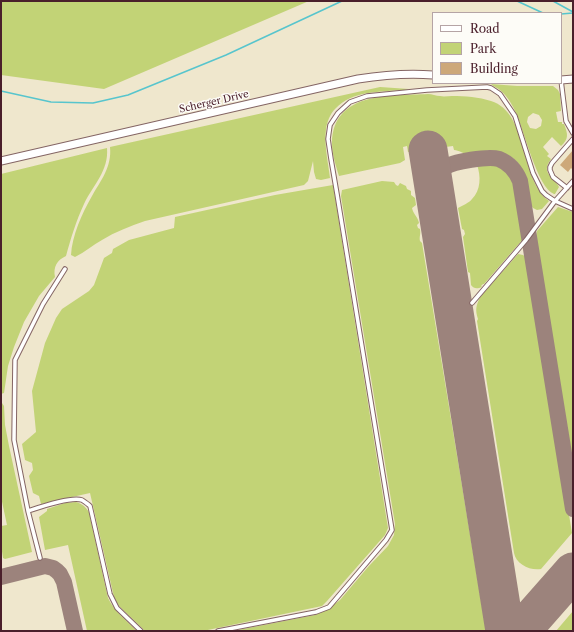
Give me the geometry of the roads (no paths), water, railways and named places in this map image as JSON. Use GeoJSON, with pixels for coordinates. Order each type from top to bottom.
{"type":"FeatureCollection","features":[{"type":"Feature","properties":{"kind":"street","name":"Scherger Drive"},"geometry":{"type":"LineString","coordinates":[[1,161],[358,79],[398,74],[432,75]]}},
{"type":"Feature","properties":{"kind":"street"},"geometry":{"type":"LineString","coordinates":[[562,80],[573,79]]}},
{"type":"Feature","properties":{"kind":"lane"},"geometry":{"type":"LineString","coordinates":[[561,84],[565,118],[573,133]]}},
{"type":"Feature","properties":{"kind":"lane"},"geometry":{"type":"LineString","coordinates":[[218,631],[316,612],[329,607],[386,540],[392,530],[328,139],[330,125],[338,113],[350,102],[367,96],[427,90],[490,88],[500,94],[515,116],[538,184],[546,195],[573,209]]}},
{"type":"Feature","properties":{"kind":"lane"},"geometry":{"type":"LineString","coordinates":[[567,188],[553,177],[550,167],[573,139]]}},
{"type":"Feature","properties":{"kind":"lane"},"geometry":{"type":"LineString","coordinates":[[472,303],[526,240],[573,181]]}},
{"type":"Feature","properties":{"kind":"lane"},"geometry":{"type":"LineString","coordinates":[[40,558],[28,511],[14,440],[15,360],[43,304],[65,269]]}},
{"type":"Feature","properties":{"kind":"lane"},"geometry":{"type":"LineString","coordinates":[[28,511],[58,502],[75,499],[82,500],[90,506],[110,594],[117,608],[141,631]]}},
{"type":"Feature","properties":{"kind":"waterway"},"geometry":{"type":"LineString","coordinates":[[1,91],[51,102],[93,103],[128,95],[226,55],[342,1]]}},
{"type":"Feature","properties":{"kind":"waterway"},"geometry":{"type":"LineString","coordinates":[[517,1],[541,12]]}},
{"type":"Feature","properties":{"kind":"waterway"},"geometry":{"type":"LineString","coordinates":[[553,1],[573,12]]}},
{"type":"Feature","properties":{"kind":"waterway"},"geometry":{"type":"LineString","coordinates":[[562,14],[573,13]]}}]}
